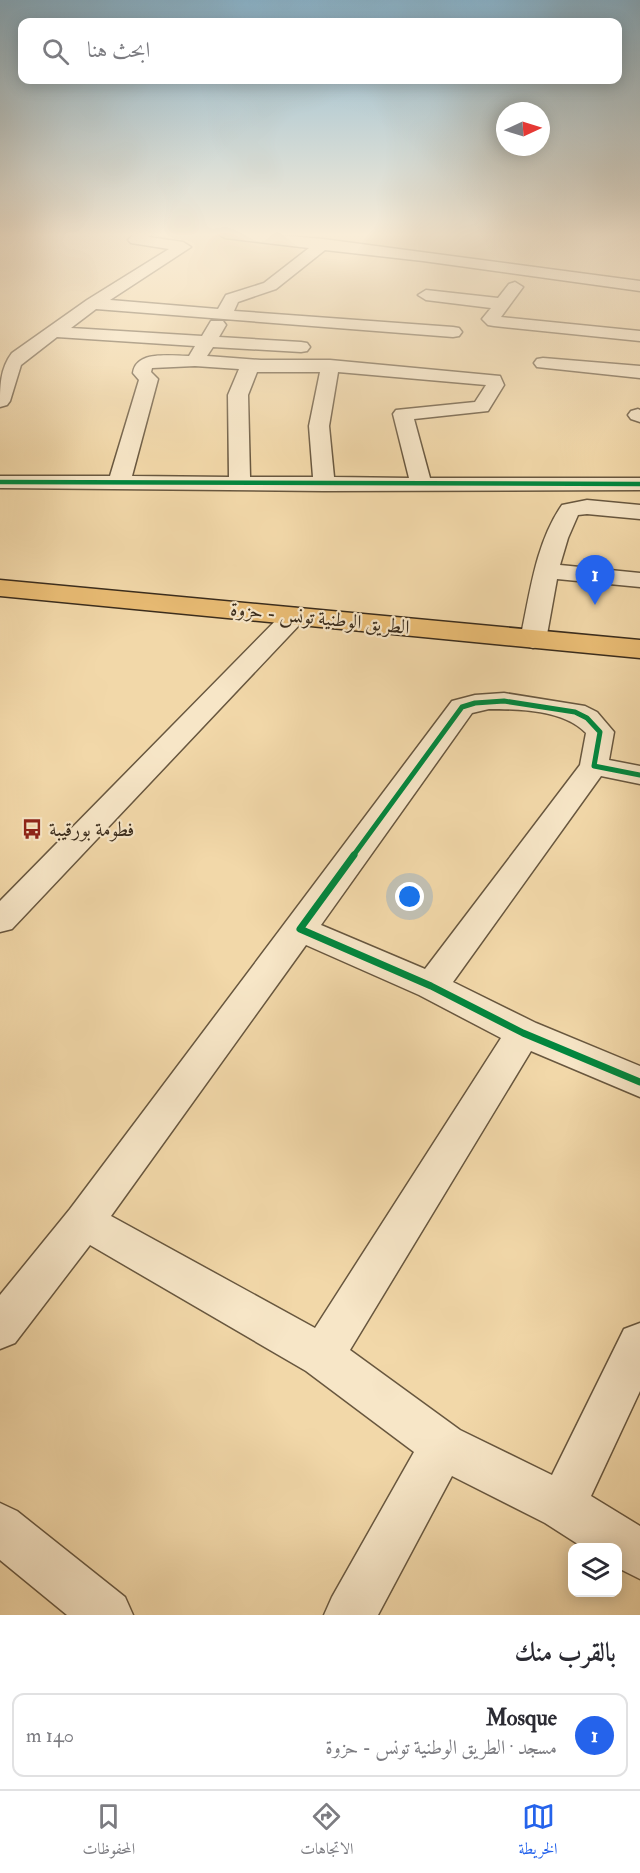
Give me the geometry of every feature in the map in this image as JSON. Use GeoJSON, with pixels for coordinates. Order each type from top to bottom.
{"type":"FeatureCollection","features":[{"type":"Feature","properties":{"kind":"main road","name":"الطريق الوطنية تونس - حزوة"},"geometry":{"type":"LineString","coordinates":[[0,588],[640,649]]}},
{"type":"Feature","properties":{"kind":"street"},"geometry":{"type":"LineString","coordinates":[[0,400],[12,364],[18,357],[86,309]]}},
{"type":"Feature","properties":{"kind":"street"},"geometry":{"type":"LineString","coordinates":[[157,309],[453,332]]}},
{"type":"Feature","properties":{"kind":"street"},"geometry":{"type":"LineString","coordinates":[[195,361],[226,309]]}},
{"type":"Feature","properties":{"kind":"street"},"geometry":{"type":"LineString","coordinates":[[499,309],[492,319],[494,321],[640,336]]}},
{"type":"Feature","properties":{"kind":"street"},"geometry":{"type":"LineString","coordinates":[[56,332],[207,340],[323,354],[391,371],[493,380],[498,396],[476,408],[403,414]]}},
{"type":"Feature","properties":{"kind":"street"},"geometry":{"type":"LineString","coordinates":[[240,484],[238,395],[249,368],[323,354],[362,351]]}},
{"type":"Feature","properties":{"kind":"street"},"geometry":{"type":"LineString","coordinates":[[323,354],[319,426],[324,485]]}},
{"type":"Feature","properties":{"kind":"street"},"geometry":{"type":"LineString","coordinates":[[118,483],[149,379],[142,373],[143,365],[151,362],[195,361],[257,365]]}},
{"type":"Feature","properties":{"kind":"street"},"geometry":{"type":"LineString","coordinates":[[543,363],[640,372]]}},
{"type":"Feature","properties":{"kind":"street"},"geometry":{"type":"LineString","coordinates":[[391,371],[420,483]]}},
{"type":"Feature","properties":{"kind":"street"},"geometry":{"type":"LineString","coordinates":[[0,482],[324,485],[640,484]]}},
{"type":"Feature","properties":{"kind":"street"},"geometry":{"type":"LineString","coordinates":[[533,640],[548,571],[563,519],[570,510],[587,507],[640,512]]}},
{"type":"Feature","properties":{"kind":"street"},"geometry":{"type":"LineString","coordinates":[[548,571],[640,580]]}},
{"type":"Feature","properties":{"kind":"street"},"geometry":{"type":"LineString","coordinates":[[0,921],[295,615]]}},
{"type":"Feature","properties":{"kind":"street"},"geometry":{"type":"LineString","coordinates":[[0,1329],[84,1221],[462,707],[475,701],[492,700],[575,712],[587,718],[600,732],[594,766],[431,986]]}},
{"type":"Feature","properties":{"kind":"street"},"geometry":{"type":"LineString","coordinates":[[594,766],[640,775]]}},
{"type":"Feature","properties":{"kind":"street"},"geometry":{"type":"LineString","coordinates":[[300,929],[431,986],[523,1033],[640,1083]]}},
{"type":"Feature","properties":{"kind":"street"},"geometry":{"type":"LineString","coordinates":[[322,1356],[523,1033]]}},
{"type":"Feature","properties":{"kind":"street"},"geometry":{"type":"LineString","coordinates":[[84,1221],[322,1356],[443,1446],[562,1506],[640,1554]]}},
{"type":"Feature","properties":{"kind":"street"},"geometry":{"type":"LineString","coordinates":[[562,1506],[640,1343]]}},
{"type":"Feature","properties":{"kind":"street"},"geometry":{"type":"LineString","coordinates":[[350,1615],[443,1446]]}},
{"type":"Feature","properties":{"kind":"street"},"geometry":{"type":"LineString","coordinates":[[0,1528],[107,1615]]}},
{"type":"Feature","properties":{"kind":"cycle path"},"geometry":{"type":"LineString","coordinates":[[0,482],[640,484]]}},
{"type":"Feature","properties":{"kind":"cycle path"},"geometry":{"type":"LineString","coordinates":[[640,775],[594,766],[600,732],[587,718],[575,712],[504,701],[489,701],[462,707],[300,929],[431,986],[523,1033],[640,1082]]}},
{"type":"Feature","properties":{"kind":"place","name":"Mosque"},"geometry":{"type":"Point","coordinates":[595,605]}},
{"type":"Feature","properties":{"kind":"place","name":"فطومة بورقيبة"},"geometry":{"type":"Point","coordinates":[32,829]}}]}
